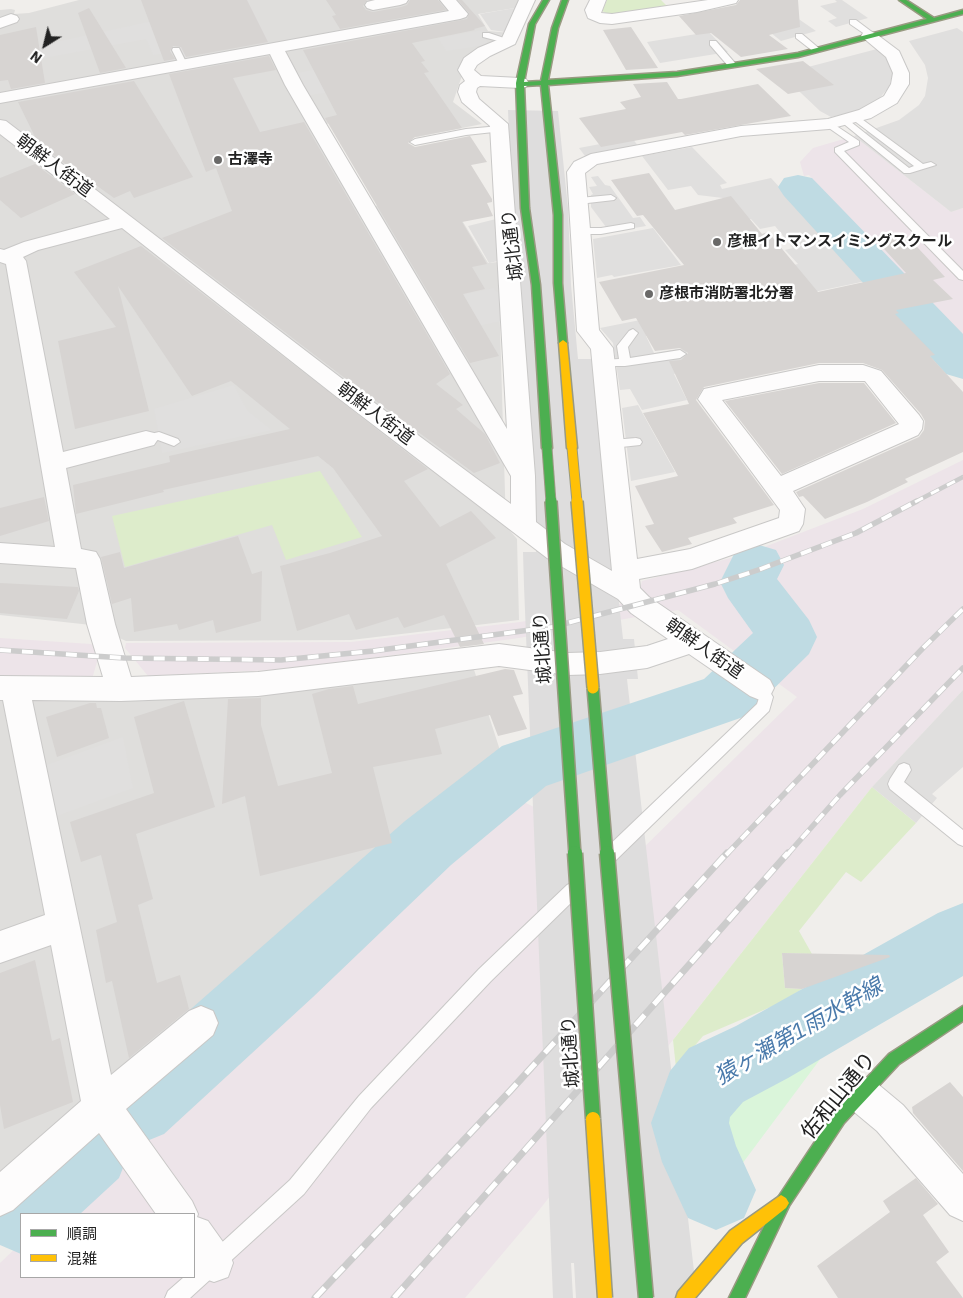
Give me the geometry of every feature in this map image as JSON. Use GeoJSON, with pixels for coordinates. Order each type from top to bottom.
{"type":"FeatureCollection","features":[{"type":"Feature","properties":{"kind":"main road","name":"城北通り"},"geometry":{"type":"LineString","coordinates":[[546,0],[532,24],[520,83],[525,208],[536,285],[605,1298]]}},
{"type":"Feature","properties":{"kind":"main road"},"geometry":{"type":"LineString","coordinates":[[565,0],[555,28],[544,84],[558,215],[558,283],[646,1298]]}},
{"type":"Feature","properties":{"kind":"main road"},"geometry":{"type":"LineString","coordinates":[[902,0],[933,20]]}},
{"type":"Feature","properties":{"kind":"main road"},"geometry":{"type":"LineString","coordinates":[[520,83],[544,84],[677,74],[817,50],[963,12]]}},
{"type":"Feature","properties":{"kind":"main road","name":"佐和山通り"},"geometry":{"type":"LineString","coordinates":[[784,1201],[839,1118],[860,1093],[894,1059],[963,1013]]}},
{"type":"Feature","properties":{"kind":"main road"},"geometry":{"type":"LineString","coordinates":[[684,1298],[736,1237],[784,1201]]}},
{"type":"Feature","properties":{"kind":"main road"},"geometry":{"type":"LineString","coordinates":[[737,1298],[784,1201]]}},
{"type":"Feature","properties":{"kind":"street"},"geometry":{"type":"LineString","coordinates":[[373,5],[400,0]]}},
{"type":"Feature","properties":{"kind":"street"},"geometry":{"type":"LineString","coordinates":[[0,98],[180,57],[275,48],[460,14],[448,0]]}},
{"type":"Feature","properties":{"kind":"street"},"geometry":{"type":"LineString","coordinates":[[477,81],[469,76],[466,70],[470,62],[484,52],[509,41],[513,22],[527,0]]}},
{"type":"Feature","properties":{"kind":"street"},"geometry":{"type":"LineString","coordinates":[[598,0],[593,10],[594,15],[600,18],[612,19],[697,7],[730,0]]}},
{"type":"Feature","properties":{"kind":"street"},"geometry":{"type":"LineString","coordinates":[[777,488],[910,429],[911,421],[873,376],[863,374],[820,373],[712,394],[709,399],[793,509],[790,524],[626,581],[602,348],[588,331],[588,254],[581,231],[576,172],[581,166],[591,160],[666,149],[741,131],[842,121],[881,107],[890,100],[900,84],[893,55],[870,36]]}},
{"type":"Feature","properties":{"kind":"street"},"geometry":{"type":"LineString","coordinates":[[275,48],[523,476]]}},
{"type":"Feature","properties":{"kind":"street"},"geometry":{"type":"LineString","coordinates":[[520,83],[477,81],[469,85],[466,92],[471,102],[499,124],[500,129],[499,168],[507,310],[523,476],[523,526]]}},
{"type":"Feature","properties":{"kind":"street","name":"朝鮮人街道"},"geometry":{"type":"LineString","coordinates":[[0,125],[126,221],[282,335],[336,392],[556,551],[626,581],[640,605],[758,686]]}},
{"type":"Feature","properties":{"kind":"street"},"geometry":{"type":"LineString","coordinates":[[3,256],[31,246],[126,221]]}},
{"type":"Feature","properties":{"kind":"street"},"geometry":{"type":"LineString","coordinates":[[3,256],[16,261],[70,559]]}},
{"type":"Feature","properties":{"kind":"street"},"geometry":{"type":"LineString","coordinates":[[52,463],[146,439]]}},
{"type":"Feature","properties":{"kind":"street"},"geometry":{"type":"LineString","coordinates":[[0,553],[87,559],[101,624],[121,689]]}},
{"type":"Feature","properties":{"kind":"street"},"geometry":{"type":"LineString","coordinates":[[178,1213],[99,1103],[62,925],[44,797],[8,688],[121,689],[258,684],[498,655],[568,664],[600,663],[647,657],[694,641]]}},
{"type":"Feature","properties":{"kind":"street"},"geometry":{"type":"LineString","coordinates":[[0,947],[62,925]]}},
{"type":"Feature","properties":{"kind":"street"},"geometry":{"type":"LineString","coordinates":[[0,1197],[102,1106],[201,1023]]}},
{"type":"Feature","properties":{"kind":"street"},"geometry":{"type":"LineString","coordinates":[[860,1093],[890,1118],[963,1202]]}},
{"type":"Feature","properties":{"kind":"lane"},"geometry":{"type":"LineString","coordinates":[[852,22],[870,36]]}},
{"type":"Feature","properties":{"kind":"lane"},"geometry":{"type":"LineString","coordinates":[[486,35],[509,41]]}},
{"type":"Feature","properties":{"kind":"lane"},"geometry":{"type":"LineString","coordinates":[[798,36],[817,50]]}},
{"type":"Feature","properties":{"kind":"lane"},"geometry":{"type":"LineString","coordinates":[[714,43],[732,65]]}},
{"type":"Feature","properties":{"kind":"lane"},"geometry":{"type":"LineString","coordinates":[[842,121],[907,171],[931,164],[899,140]]}},
{"type":"Feature","properties":{"kind":"lane"},"geometry":{"type":"LineString","coordinates":[[842,121],[856,143],[838,150],[963,277]]}},
{"type":"Feature","properties":{"kind":"lane"},"geometry":{"type":"LineString","coordinates":[[415,142],[466,132],[500,129]]}},
{"type":"Feature","properties":{"kind":"lane"},"geometry":{"type":"LineString","coordinates":[[579,201],[611,198]]}},
{"type":"Feature","properties":{"kind":"lane"},"geometry":{"type":"LineString","coordinates":[[581,231],[601,231],[631,226]]}},
{"type":"Feature","properties":{"kind":"lane"},"geometry":{"type":"LineString","coordinates":[[624,362],[622,346],[633,334]]}},
{"type":"Feature","properties":{"kind":"lane"},"geometry":{"type":"LineString","coordinates":[[604,363],[680,354]]}},
{"type":"Feature","properties":{"kind":"lane"},"geometry":{"type":"LineString","coordinates":[[146,439],[159,436],[174,442]]}},
{"type":"Feature","properties":{"kind":"lane"},"geometry":{"type":"LineString","coordinates":[[612,444],[636,442]]}},
{"type":"Feature","properties":{"kind":"lane"},"geometry":{"type":"LineString","coordinates":[[195,1264],[204,1249],[297,1187],[365,1102],[485,975],[764,707],[766,697],[758,686]]}},
{"type":"Feature","properties":{"kind":"lane"},"geometry":{"type":"LineString","coordinates":[[904,770],[895,784],[963,839]]}},
{"type":"Feature","properties":{"kind":"lane"},"geometry":{"type":"LineString","coordinates":[[175,1298],[187,1278]]}},
{"type":"Feature","properties":{"kind":"shaded area"},"geometry":{"type":"Polygon","coordinates":[[[79,0],[519,0],[515,8],[478,14],[488,31],[511,33],[467,61],[453,102],[482,124],[417,137],[340,121],[322,125],[370,207],[444,191],[488,263],[498,262],[506,526],[517,539],[519,620],[351,640],[126,641],[91,625],[0,615],[0,10],[15,10],[14,14],[29,13],[79,0]]]}},
{"type":"Feature","properties":{"kind":"shaded area"},"geometry":{"type":"Polygon","coordinates":[[[835,0],[842,0],[868,18],[836,27],[828,21],[837,18],[820,6],[837,2],[835,0]]]}},
{"type":"Feature","properties":{"kind":"shaded area"},"geometry":{"type":"Polygon","coordinates":[[[515,8],[505,32],[491,30],[480,14],[515,8]]]}},
{"type":"Feature","properties":{"kind":"shaded area"},"geometry":{"type":"Polygon","coordinates":[[[790,13],[816,31],[781,41],[756,21],[790,13]]]}},
{"type":"Feature","properties":{"kind":"shaded area"},"geometry":{"type":"Polygon","coordinates":[[[162,19],[172,24],[191,61],[172,64],[167,53],[153,55],[146,39],[39,59],[33,47],[162,19]]]}},
{"type":"Feature","properties":{"kind":"shaded area"},"geometry":{"type":"Polygon","coordinates":[[[957,28],[963,32],[963,208],[951,212],[854,136],[899,120],[919,105],[925,96],[928,78],[925,65],[909,41],[957,28]]]}},
{"type":"Feature","properties":{"kind":"shaded area"},"geometry":{"type":"Polygon","coordinates":[[[483,30],[488,33],[505,34],[495,41],[485,38],[489,44],[486,45],[446,51],[438,38],[483,30]]]}},
{"type":"Feature","properties":{"kind":"shaded area"},"geometry":{"type":"Polygon","coordinates":[[[709,32],[728,52],[660,63],[647,42],[709,32]]]}},
{"type":"Feature","properties":{"kind":"shaded area"},"geometry":{"type":"Polygon","coordinates":[[[877,49],[886,58],[893,73],[889,87],[878,100],[860,110],[831,117],[820,111],[783,76],[808,67],[877,49]]]}},
{"type":"Feature","properties":{"kind":"shaded area"},"geometry":{"type":"Polygon","coordinates":[[[318,69],[331,92],[304,96],[293,74],[318,69]]]}},
{"type":"Feature","properties":{"kind":"shaded area"},"geometry":{"type":"Polygon","coordinates":[[[854,136],[951,212],[963,208],[963,348],[809,175],[804,176],[800,162],[813,148],[854,136]]]}},
{"type":"Feature","properties":{"kind":"shaded area"},"geometry":{"type":"Polygon","coordinates":[[[632,138],[639,147],[585,156],[579,148],[632,138]]]}},
{"type":"Feature","properties":{"kind":"shaded area"},"geometry":{"type":"Polygon","coordinates":[[[692,147],[727,183],[720,185],[722,189],[771,178],[866,281],[795,296],[781,309],[646,336],[654,353],[684,348],[696,368],[674,374],[687,400],[642,410],[630,389],[620,390],[613,343],[600,328],[741,300],[785,267],[798,264],[785,250],[793,248],[775,226],[760,229],[751,219],[741,221],[723,198],[698,195],[691,186],[668,190],[642,156],[692,147]]]}},
{"type":"Feature","properties":{"kind":"shaded area"},"geometry":{"type":"Polygon","coordinates":[[[598,176],[605,185],[610,186],[633,218],[640,217],[646,226],[593,235],[593,228],[606,227],[591,207],[591,195],[593,194],[589,187],[597,186],[591,177],[598,176]]]}},
{"type":"Feature","properties":{"kind":"shaded area"},"geometry":{"type":"Polygon","coordinates":[[[496,219],[498,261],[489,263],[468,226],[496,219]]]}},
{"type":"Feature","properties":{"kind":"shaded area"},"geometry":{"type":"Polygon","coordinates":[[[653,228],[681,265],[614,277],[612,275],[597,278],[593,239],[653,228]]]}},
{"type":"Feature","properties":{"kind":"shaded area"},"geometry":{"type":"Polygon","coordinates":[[[494,288],[497,292],[500,292],[501,321],[445,333],[426,303],[494,288]]]}},
{"type":"Feature","properties":{"kind":"shaded area"},"geometry":{"type":"Polygon","coordinates":[[[234,385],[247,410],[272,430],[162,453],[154,409],[234,385]]]}},
{"type":"Feature","properties":{"kind":"shaded area"},"geometry":{"type":"Polygon","coordinates":[[[638,405],[675,472],[631,481],[622,408],[638,405]]]}},
{"type":"Feature","properties":{"kind":"shaded area"},"geometry":{"type":"Polygon","coordinates":[[[963,460],[963,690],[872,787],[536,1214],[465,1298],[0,1298],[0,1263],[20,1244],[20,1278],[195,1278],[195,1213],[54,1213],[198,1076],[508,794],[634,857],[797,697],[678,610],[668,612],[657,611],[636,617],[519,638],[291,669],[148,676],[125,648],[126,643],[351,642],[520,622],[625,603],[640,590],[642,581],[746,554],[863,509],[963,460]]]}},
{"type":"Feature","properties":{"kind":"shaded area"},"geometry":{"type":"Polygon","coordinates":[[[0,638],[91,644],[96,647],[97,662],[92,679],[0,678],[0,638]]]}},
{"type":"Feature","properties":{"kind":"shaded area"},"geometry":{"type":"Polygon","coordinates":[[[468,651],[506,769],[462,797],[0,1211],[0,680],[152,681],[288,673],[468,651]]]}},
{"type":"Feature","properties":{"kind":"shaded area"},"geometry":{"type":"Polygon","coordinates":[[[963,690],[963,767],[932,794],[937,798],[916,823],[872,787],[963,690]]]}},
{"type":"Feature","properties":{"kind":"shaded area"},"geometry":{"type":"Polygon","coordinates":[[[123,737],[133,788],[54,817],[44,766],[123,737]]]}},
{"type":"Feature","properties":{"kind":"green space"},"geometry":{"type":"Polygon","coordinates":[[[607,0],[661,0],[668,7],[610,15],[602,11],[607,0]]]}},
{"type":"Feature","properties":{"kind":"green space"},"geometry":{"type":"Polygon","coordinates":[[[320,471],[362,537],[286,560],[272,525],[125,567],[112,516],[320,471]]]}},
{"type":"Feature","properties":{"kind":"green space"},"geometry":{"type":"Polygon","coordinates":[[[872,787],[916,823],[861,882],[846,872],[799,931],[812,954],[782,953],[785,988],[802,989],[780,1003],[703,1036],[676,1068],[673,1040],[872,787]]]}},
{"type":"Feature","properties":{"kind":"green space"},"geometry":{"type":"Polygon","coordinates":[[[857,1023],[842,1041],[830,1046],[739,1168],[725,1139],[724,1103],[743,1087],[857,1023]]]}},
{"type":"Feature","properties":{"kind":"pier"},"geometry":{"type":"Polygon","coordinates":[[[508,110],[558,111],[568,208],[571,285],[578,359],[592,359],[623,639],[634,639],[638,679],[627,679],[697,1298],[576,1298],[574,1263],[571,1263],[573,1298],[553,1298],[523,552],[536,552],[535,514],[521,282],[512,209],[508,110]]]}},
{"type":"Feature","properties":{"kind":"building"},"geometry":{"type":"Polygon","coordinates":[[[141,0],[247,0],[268,42],[186,57],[181,47],[173,46],[170,51],[175,59],[164,61],[141,0]]]}},
{"type":"Feature","properties":{"kind":"building"},"geometry":{"type":"Polygon","coordinates":[[[326,0],[367,0],[363,6],[366,10],[373,12],[401,7],[407,5],[410,0],[438,0],[446,10],[340,29],[332,16],[336,15],[326,0]]]}},
{"type":"Feature","properties":{"kind":"building"},"geometry":{"type":"Polygon","coordinates":[[[458,0],[462,0],[485,26],[475,30],[412,43],[425,61],[421,62],[429,72],[424,73],[462,128],[415,137],[408,143],[415,147],[470,136],[487,162],[471,165],[492,199],[492,202],[487,203],[493,216],[462,222],[487,264],[472,267],[485,289],[463,294],[499,356],[470,363],[325,118],[337,115],[303,50],[467,19],[469,13],[458,0]]]}},
{"type":"Feature","properties":{"kind":"building"},"geometry":{"type":"Polygon","coordinates":[[[740,0],[798,0],[800,27],[769,35],[788,49],[741,57],[711,33],[696,35],[679,16],[736,5],[740,0]]]}},
{"type":"Feature","properties":{"kind":"building"},"geometry":{"type":"Polygon","coordinates":[[[89,8],[126,68],[100,73],[78,13],[89,8]]]}},
{"type":"Feature","properties":{"kind":"building"},"geometry":{"type":"Polygon","coordinates":[[[36,27],[45,83],[11,89],[8,80],[0,81],[0,35],[36,27]]]}},
{"type":"Feature","properties":{"kind":"building"},"geometry":{"type":"Polygon","coordinates":[[[631,27],[658,68],[626,70],[603,30],[631,27]]]}},
{"type":"Feature","properties":{"kind":"building"},"geometry":{"type":"Polygon","coordinates":[[[269,56],[276,70],[233,78],[260,132],[304,122],[450,374],[436,384],[463,405],[456,409],[485,434],[500,463],[474,473],[350,382],[162,238],[232,211],[216,168],[206,172],[169,74],[269,56]]]}},
{"type":"Feature","properties":{"kind":"building"},"geometry":{"type":"Polygon","coordinates":[[[803,61],[834,85],[788,94],[756,69],[803,61]]]}},
{"type":"Feature","properties":{"kind":"building"},"geometry":{"type":"Polygon","coordinates":[[[134,81],[193,177],[134,198],[130,191],[114,198],[96,185],[94,186],[38,143],[18,102],[134,81]]]}},
{"type":"Feature","properties":{"kind":"building"},"geometry":{"type":"Polygon","coordinates":[[[667,82],[678,99],[758,84],[791,116],[685,135],[682,132],[601,147],[579,118],[626,109],[620,102],[641,97],[633,84],[667,82]]]}},
{"type":"Feature","properties":{"kind":"building"},"geometry":{"type":"Polygon","coordinates":[[[35,164],[75,194],[21,218],[0,200],[0,178],[35,164]]]}},
{"type":"Feature","properties":{"kind":"building"},"geometry":{"type":"Polygon","coordinates":[[[649,173],[675,210],[731,196],[762,234],[768,232],[818,292],[906,273],[876,240],[905,234],[945,277],[933,280],[953,299],[896,310],[899,313],[895,314],[935,355],[930,356],[963,392],[963,452],[905,479],[908,482],[867,502],[825,519],[803,496],[799,497],[796,492],[919,437],[924,430],[925,421],[921,414],[882,370],[863,363],[819,363],[704,387],[696,400],[774,505],[733,518],[737,523],[688,538],[692,544],[662,552],[645,526],[654,524],[635,486],[678,476],[643,413],[689,404],[669,361],[681,360],[688,353],[680,348],[655,351],[636,318],[622,321],[599,282],[684,265],[643,215],[637,216],[611,180],[649,173]]]}},
{"type":"Feature","properties":{"kind":"building"},"geometry":{"type":"Polygon","coordinates":[[[141,246],[428,469],[404,481],[440,527],[471,511],[496,538],[446,564],[484,644],[460,647],[444,615],[404,628],[398,617],[356,630],[349,614],[297,631],[280,566],[330,553],[382,536],[333,468],[318,456],[163,490],[164,492],[76,514],[73,485],[170,462],[169,456],[290,429],[231,381],[192,396],[118,286],[149,411],[75,429],[58,341],[116,327],[74,272],[141,246]]]}},
{"type":"Feature","properties":{"kind":"building"},"geometry":{"type":"Polygon","coordinates":[[[819,383],[864,383],[896,423],[782,474],[725,401],[819,383]]]}},
{"type":"Feature","properties":{"kind":"building"},"geometry":{"type":"Polygon","coordinates":[[[44,497],[49,521],[0,536],[0,508],[44,497]]]}},
{"type":"Feature","properties":{"kind":"building"},"geometry":{"type":"Polygon","coordinates":[[[238,536],[252,574],[262,571],[261,621],[216,633],[213,620],[179,630],[177,624],[134,632],[131,598],[112,604],[101,557],[120,552],[124,568],[238,536]]]}},
{"type":"Feature","properties":{"kind":"building"},"geometry":{"type":"Polygon","coordinates":[[[0,583],[78,587],[79,591],[67,619],[0,613],[0,583]]]}},
{"type":"Feature","properties":{"kind":"building"},"geometry":{"type":"Polygon","coordinates":[[[505,669],[514,670],[523,694],[513,696],[527,729],[498,736],[490,715],[435,729],[442,754],[373,767],[392,843],[260,876],[245,796],[222,804],[228,699],[261,698],[261,725],[278,786],[332,773],[312,694],[329,689],[353,686],[358,704],[505,669]]]}},
{"type":"Feature","properties":{"kind":"building"},"geometry":{"type":"Polygon","coordinates":[[[184,701],[215,807],[136,834],[153,899],[138,905],[157,983],[180,975],[189,1009],[129,1058],[112,981],[106,983],[96,930],[117,922],[101,855],[81,862],[70,822],[154,793],[134,717],[184,701]]]}},
{"type":"Feature","properties":{"kind":"building"},"geometry":{"type":"Polygon","coordinates":[[[90,703],[96,703],[97,708],[101,708],[109,738],[57,757],[46,717],[90,703]]]}},
{"type":"Feature","properties":{"kind":"building"},"geometry":{"type":"Polygon","coordinates":[[[782,953],[889,955],[890,957],[802,989],[785,988],[782,953]]]}},
{"type":"Feature","properties":{"kind":"building"},"geometry":{"type":"Polygon","coordinates":[[[35,960],[52,1041],[60,1038],[73,1102],[4,1129],[0,1105],[0,973],[35,960]]]}},
{"type":"Feature","properties":{"kind":"building"},"geometry":{"type":"Polygon","coordinates":[[[950,1082],[963,1097],[963,1171],[913,1113],[912,1107],[950,1082]]]}},
{"type":"Feature","properties":{"kind":"building"},"geometry":{"type":"Polygon","coordinates":[[[916,1178],[938,1204],[923,1215],[949,1252],[936,1262],[963,1298],[838,1298],[817,1266],[890,1212],[883,1201],[916,1178]]]}},
{"type":"Feature","properties":{"kind":"waterway","name":"猿ヶ瀬第1雨水幹線"},"geometry":{"type":"LineString","coordinates":[[798,187],[963,363]]}},
{"type":"Feature","properties":{"kind":"waterway"},"geometry":{"type":"LineString","coordinates":[[137,1107],[428,843],[524,766],[725,698],[788,637],[748,582],[756,565]]}},
{"type":"Feature","properties":{"kind":"waterway","name":"猿ヶ瀬第1雨水幹線"},"geometry":{"type":"LineString","coordinates":[[716,1190],[701,1162],[690,1123],[697,1098],[716,1075],[762,1052],[963,937]]}},
{"type":"Feature","properties":{"kind":"waterway"},"geometry":{"type":"LineString","coordinates":[[23,1213],[91,1150]]}},
{"type":"Feature","properties":{"kind":"railway"},"geometry":{"type":"LineString","coordinates":[[915,502],[963,477]]}},
{"type":"Feature","properties":{"kind":"railway"},"geometry":{"type":"LineString","coordinates":[[0,650],[124,658],[281,660],[373,651],[552,627],[715,584],[758,570],[856,533],[917,501]]}},
{"type":"Feature","properties":{"kind":"railway"},"geometry":{"type":"LineString","coordinates":[[726,855],[923,648],[963,609]]}},
{"type":"Feature","properties":{"kind":"railway"},"geometry":{"type":"LineString","coordinates":[[787,855],[840,795],[963,668]]}},
{"type":"Feature","properties":{"kind":"railway"},"geometry":{"type":"LineString","coordinates":[[315,1298],[511,1090],[727,853]]}},
{"type":"Feature","properties":{"kind":"railway"},"geometry":{"type":"LineString","coordinates":[[394,1298],[788,853]]}},
{"type":"Feature","properties":{"kind":"traffic: fast"},"geometry":{"type":"LineString","coordinates":[[546,0],[532,24],[520,83],[525,208],[536,285],[547,448]]}},
{"type":"Feature","properties":{"kind":"traffic: fast"},"geometry":{"type":"LineString","coordinates":[[563,343],[558,283],[558,215],[544,84],[555,28],[565,0]]}},
{"type":"Feature","properties":{"kind":"traffic: fast"},"geometry":{"type":"LineString","coordinates":[[902,0],[933,20]]}},
{"type":"Feature","properties":{"kind":"traffic: fast"},"geometry":{"type":"LineString","coordinates":[[526,84],[677,74],[798,55],[963,12]]}},
{"type":"Feature","properties":{"kind":"traffic: fast"},"geometry":{"type":"LineString","coordinates":[[547,448],[593,1119]]}},
{"type":"Feature","properties":{"kind":"traffic: fast"},"geometry":{"type":"LineString","coordinates":[[593,688],[646,1298]]}},
{"type":"Feature","properties":{"kind":"traffic: fast"},"geometry":{"type":"LineString","coordinates":[[737,1298],[784,1201],[839,1118],[894,1059],[963,1013]]}},
{"type":"Feature","properties":{"kind":"traffic: slow"},"geometry":{"type":"LineString","coordinates":[[563,343],[572,448]]}},
{"type":"Feature","properties":{"kind":"traffic: slow"},"geometry":{"type":"LineString","coordinates":[[572,448],[593,688]]}},
{"type":"Feature","properties":{"kind":"traffic: slow"},"geometry":{"type":"LineString","coordinates":[[593,1119],[605,1298]]}},
{"type":"Feature","properties":{"kind":"traffic: slow"},"geometry":{"type":"LineString","coordinates":[[684,1298],[736,1237],[781,1203]]}},
{"type":"Feature","properties":{"kind":"place","name":"古澤寺"},"geometry":{"type":"Point","coordinates":[218,160]}},
{"type":"Feature","properties":{"kind":"place","name":"彦根イトマンスイミングスクール"},"geometry":{"type":"Point","coordinates":[717,242]}},
{"type":"Feature","properties":{"kind":"place","name":"彦根市消防署北分署"},"geometry":{"type":"Point","coordinates":[649,294]}}]}
